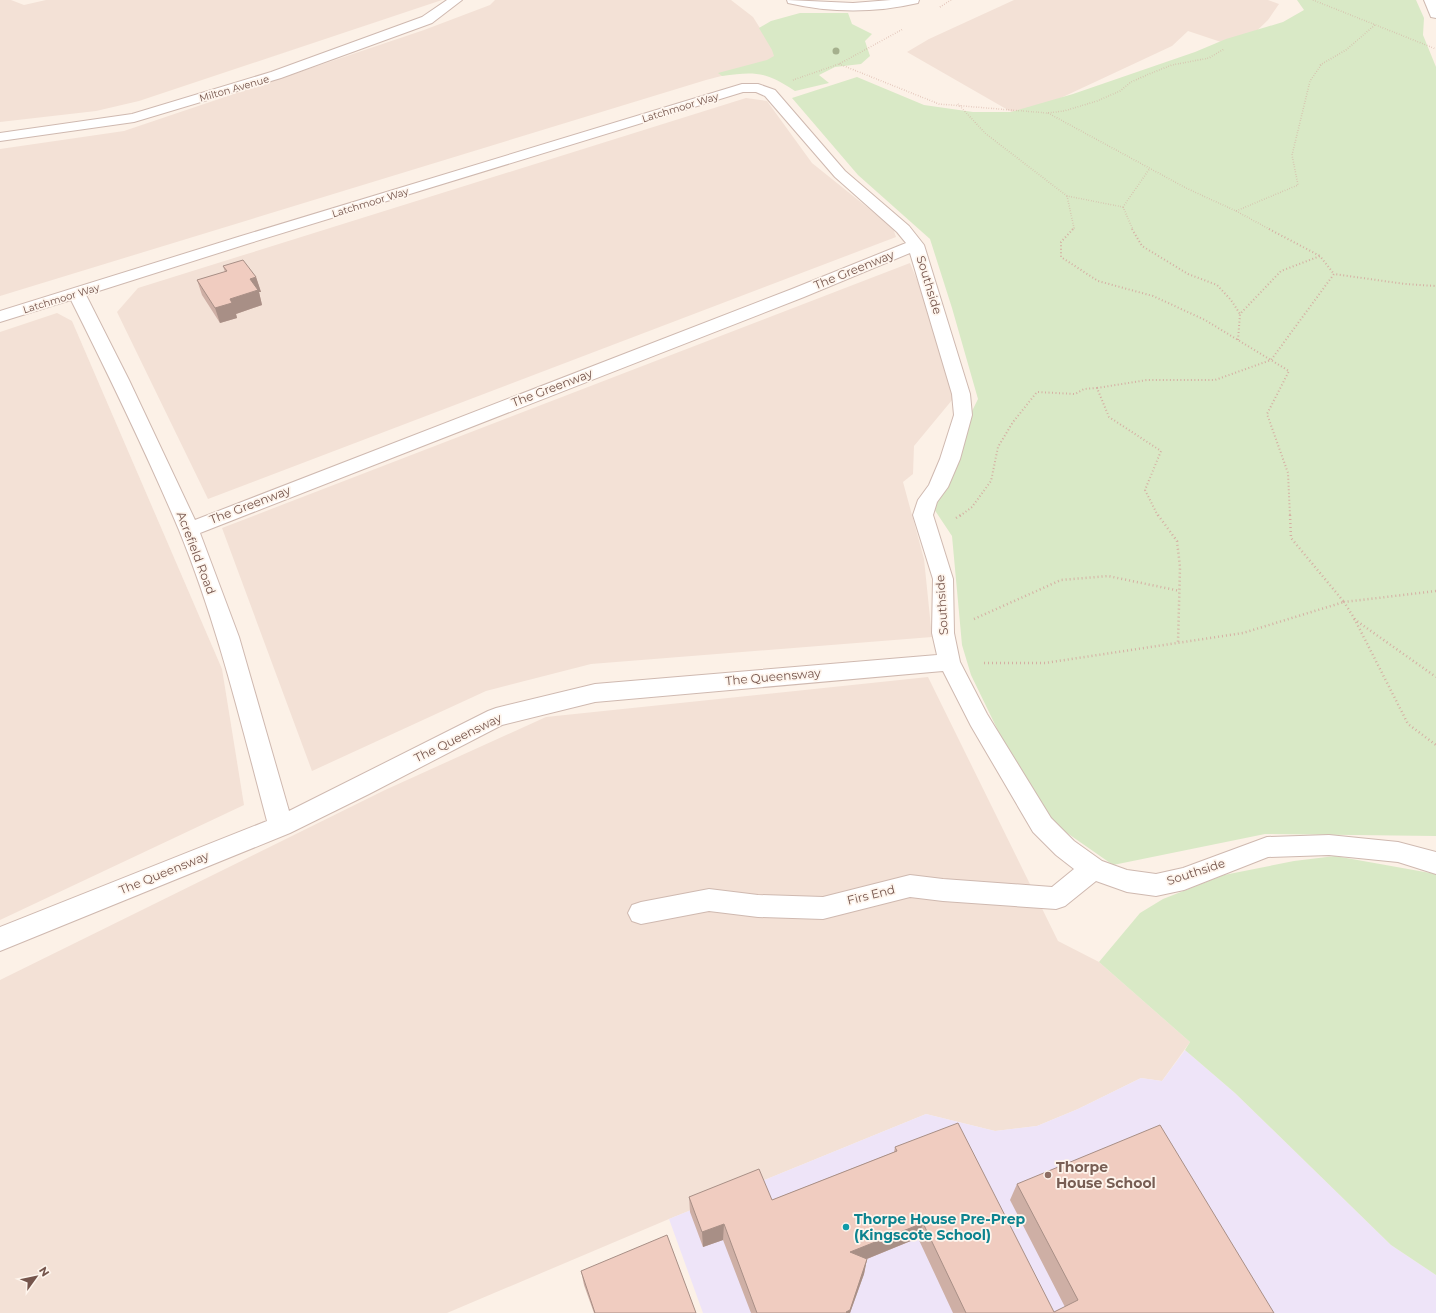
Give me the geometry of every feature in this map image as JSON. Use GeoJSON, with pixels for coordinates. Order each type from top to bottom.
{"type":"FeatureCollection","features":[{"type":"Feature","properties":{"kind":"street","name":"Milton Avenue"},"geometry":{"type":"LineString","coordinates":[[0,137],[134,118],[276,76],[427,20],[456,0]]}},
{"type":"Feature","properties":{"kind":"street"},"geometry":{"type":"LineString","coordinates":[[792,0],[811,4],[848,8],[913,0]]}},
{"type":"Feature","properties":{"kind":"street"},"geometry":{"type":"LineString","coordinates":[[1430,0],[1436,14]]}},
{"type":"Feature","properties":{"kind":"street","name":"Latchmoor Way"},"geometry":{"type":"LineString","coordinates":[[0,317],[742,88],[758,88],[770,93]]}},
{"type":"Feature","properties":{"kind":"street","name":"Southside"},"geometry":{"type":"LineString","coordinates":[[770,93],[840,174],[903,229],[916,245],[961,394],[963,415],[950,459],[938,487],[928,500],[923,515],[943,579],[943,633],[949,662],[979,720],[1042,825],[1065,848],[1094,869],[1127,882],[1156,885],[1184,878],[1267,847],[1329,845],[1398,852],[1436,863]]}},
{"type":"Feature","properties":{"kind":"street","name":"The Greenway"},"geometry":{"type":"LineString","coordinates":[[189,530],[798,293],[916,245]]}},
{"type":"Feature","properties":{"kind":"street","name":"Acrefield Road"},"geometry":{"type":"LineString","coordinates":[[76,293],[120,380],[189,530],[228,637],[282,826]]}},
{"type":"Feature","properties":{"kind":"street","name":"The Queensway"},"geometry":{"type":"LineString","coordinates":[[0,939],[282,826],[496,718],[587,695],[949,662]]}},
{"type":"Feature","properties":{"kind":"street","name":"Firs End"},"geometry":{"type":"LineString","coordinates":[[641,913],[709,900],[758,906],[823,908],[910,886],[943,890],[1056,898],[1094,869]]}},
{"type":"Feature","properties":{"kind":"path"},"geometry":{"type":"LineString","coordinates":[[937,8],[951,0]]}},
{"type":"Feature","properties":{"kind":"path"},"geometry":{"type":"LineString","coordinates":[[1313,0],[1436,49]]}},
{"type":"Feature","properties":{"kind":"path"},"geometry":{"type":"LineString","coordinates":[[1236,211],[1298,185],[1292,155],[1310,82],[1320,65],[1346,50],[1376,24]]}},
{"type":"Feature","properties":{"kind":"path"},"geometry":{"type":"LineString","coordinates":[[770,93],[783,84],[839,64],[903,28]]}},
{"type":"Feature","properties":{"kind":"path"},"geometry":{"type":"LineString","coordinates":[[839,64],[939,104],[958,104],[1047,113],[1064,111],[1097,101],[1120,91],[1132,82],[1149,74],[1172,65],[1209,58],[1224,49]]}},
{"type":"Feature","properties":{"kind":"path"},"geometry":{"type":"LineString","coordinates":[[958,104],[986,134],[1067,196],[1123,207]]}},
{"type":"Feature","properties":{"kind":"path"},"geometry":{"type":"LineString","coordinates":[[1047,113],[1186,188],[1236,211],[1320,256],[1334,274],[1405,284],[1436,286]]}},
{"type":"Feature","properties":{"kind":"path"},"geometry":{"type":"LineString","coordinates":[[1123,207],[1150,168]]}},
{"type":"Feature","properties":{"kind":"path"},"geometry":{"type":"LineString","coordinates":[[1067,196],[1074,228],[1062,242],[1061,257],[1098,281],[1153,296],[1205,320],[1289,371],[1267,414],[1288,473],[1291,538],[1344,602],[1354,618],[1408,724],[1436,745]]}},
{"type":"Feature","properties":{"kind":"path"},"geometry":{"type":"LineString","coordinates":[[1123,207],[1128,221],[1142,246],[1188,274],[1217,285],[1231,300],[1240,314],[1238,340]]}},
{"type":"Feature","properties":{"kind":"path"},"geometry":{"type":"LineString","coordinates":[[1240,314],[1281,271],[1320,256]]}},
{"type":"Feature","properties":{"kind":"path"},"geometry":{"type":"LineString","coordinates":[[930,535],[972,508],[991,480],[998,447],[1013,422],[1037,392],[1075,394],[1084,389],[1147,380],[1215,380],[1272,360],[1334,274]]}},
{"type":"Feature","properties":{"kind":"path"},"geometry":{"type":"LineString","coordinates":[[1097,388],[1109,417],[1161,451],[1145,490],[1159,517],[1177,541],[1180,566],[1178,643]]}},
{"type":"Feature","properties":{"kind":"path"},"geometry":{"type":"LineString","coordinates":[[943,633],[1061,580],[1108,576],[1180,591]]}},
{"type":"Feature","properties":{"kind":"path"},"geometry":{"type":"LineString","coordinates":[[949,662],[1045,663],[1243,633],[1344,602],[1436,591]]}},
{"type":"Feature","properties":{"kind":"path"},"geometry":{"type":"LineString","coordinates":[[1354,618],[1436,677]]}},
{"type":"Feature","properties":{"kind":"shaded area"},"geometry":{"type":"Polygon","coordinates":[[[0,0],[11,0],[24,5],[46,0],[442,0],[139,101],[96,111],[0,122],[0,0]]]}},
{"type":"Feature","properties":{"kind":"shaded area"},"geometry":{"type":"Polygon","coordinates":[[[495,0],[731,0],[753,17],[777,55],[772,63],[706,80],[0,296],[0,149],[124,131],[424,30],[490,5],[495,0]]]}},
{"type":"Feature","properties":{"kind":"shaded area"},"geometry":{"type":"Polygon","coordinates":[[[1014,0],[1268,0],[1279,4],[1268,20],[1239,48],[1188,31],[1172,46],[1020,117],[907,52],[929,39],[1014,0]]]}},
{"type":"Feature","properties":{"kind":"shaded area"},"geometry":{"type":"Polygon","coordinates":[[[746,98],[767,101],[812,163],[893,228],[896,237],[208,499],[117,312],[138,288],[746,98]]]}},
{"type":"Feature","properties":{"kind":"shaded area"},"geometry":{"type":"Polygon","coordinates":[[[910,263],[962,388],[914,446],[913,474],[903,482],[924,559],[932,637],[591,664],[486,691],[312,771],[222,528],[910,263]]]}},
{"type":"Feature","properties":{"kind":"shaded area"},"geometry":{"type":"Polygon","coordinates":[[[57,313],[72,321],[222,669],[244,805],[0,920],[0,332],[57,313]]]}},
{"type":"Feature","properties":{"kind":"shaded area"},"geometry":{"type":"Polygon","coordinates":[[[928,677],[1058,941],[1099,962],[1190,1042],[1162,1081],[1141,1078],[1078,1109],[1037,1126],[995,1131],[926,1114],[669,1219],[447,1313],[0,1313],[0,980],[385,790],[546,717],[928,677]]]}},
{"type":"Feature","properties":{"kind":"shaded area","name":"Thorpe House School"},"geometry":{"type":"Polygon","coordinates":[[[1185,1050],[1235,1093],[1391,1245],[1436,1275],[1436,1313],[703,1313],[669,1219],[926,1114],[995,1131],[1037,1126],[1078,1109],[1141,1078],[1162,1081],[1185,1050]]]}},
{"type":"Feature","properties":{"kind":"green space"},"geometry":{"type":"Polygon","coordinates":[[[1297,0],[1416,0],[1424,18],[1423,35],[1436,67],[1436,836],[1265,834],[1113,865],[1057,826],[1021,778],[971,675],[962,645],[952,536],[928,500],[978,399],[952,308],[930,239],[858,175],[792,98],[857,77],[924,105],[973,112],[1011,112],[1073,94],[1195,52],[1226,39],[1283,22],[1304,10],[1297,0]]]}},
{"type":"Feature","properties":{"kind":"green space"},"geometry":{"type":"Polygon","coordinates":[[[800,13],[848,13],[852,24],[872,34],[865,41],[870,56],[861,64],[835,67],[819,75],[829,83],[795,91],[776,80],[760,74],[722,76],[718,73],[767,60],[774,56],[759,28],[771,21],[800,13]]]}},
{"type":"Feature","properties":{"kind":"green space"},"geometry":{"type":"Polygon","coordinates":[[[1335,856],[1436,874],[1436,1275],[1391,1245],[1235,1093],[1185,1050],[1190,1042],[1099,962],[1140,913],[1163,899],[1224,875],[1294,861],[1335,856]]]}},
{"type":"Feature","properties":{"kind":"building"},"geometry":{"type":"Polygon","coordinates":[[[243,260],[256,277],[250,279],[258,290],[230,299],[232,303],[215,308],[197,280],[227,271],[223,266],[243,260]]]}},
{"type":"Feature","properties":{"kind":"building"},"geometry":{"type":"Polygon","coordinates":[[[958,1123],[1054,1312],[1078,1300],[1017,1184],[1160,1125],[1274,1313],[966,1313],[923,1223],[850,1252],[867,1259],[850,1310],[846,1312],[847,1313],[757,1313],[724,1224],[702,1232],[689,1197],[759,1169],[772,1200],[897,1151],[895,1147],[958,1123]]]}},
{"type":"Feature","properties":{"kind":"building"},"geometry":{"type":"Polygon","coordinates":[[[667,1235],[696,1313],[595,1313],[581,1271],[667,1235]]]}},
{"type":"Feature","properties":{"kind":"place","name":"Thorpe House School"},"geometry":{"type":"Point","coordinates":[1048,1175]}},
{"type":"Feature","properties":{"kind":"place","name":"Thorpe House Pre-Prep (Kingscote School)"},"geometry":{"type":"Point","coordinates":[846,1227]}}]}
